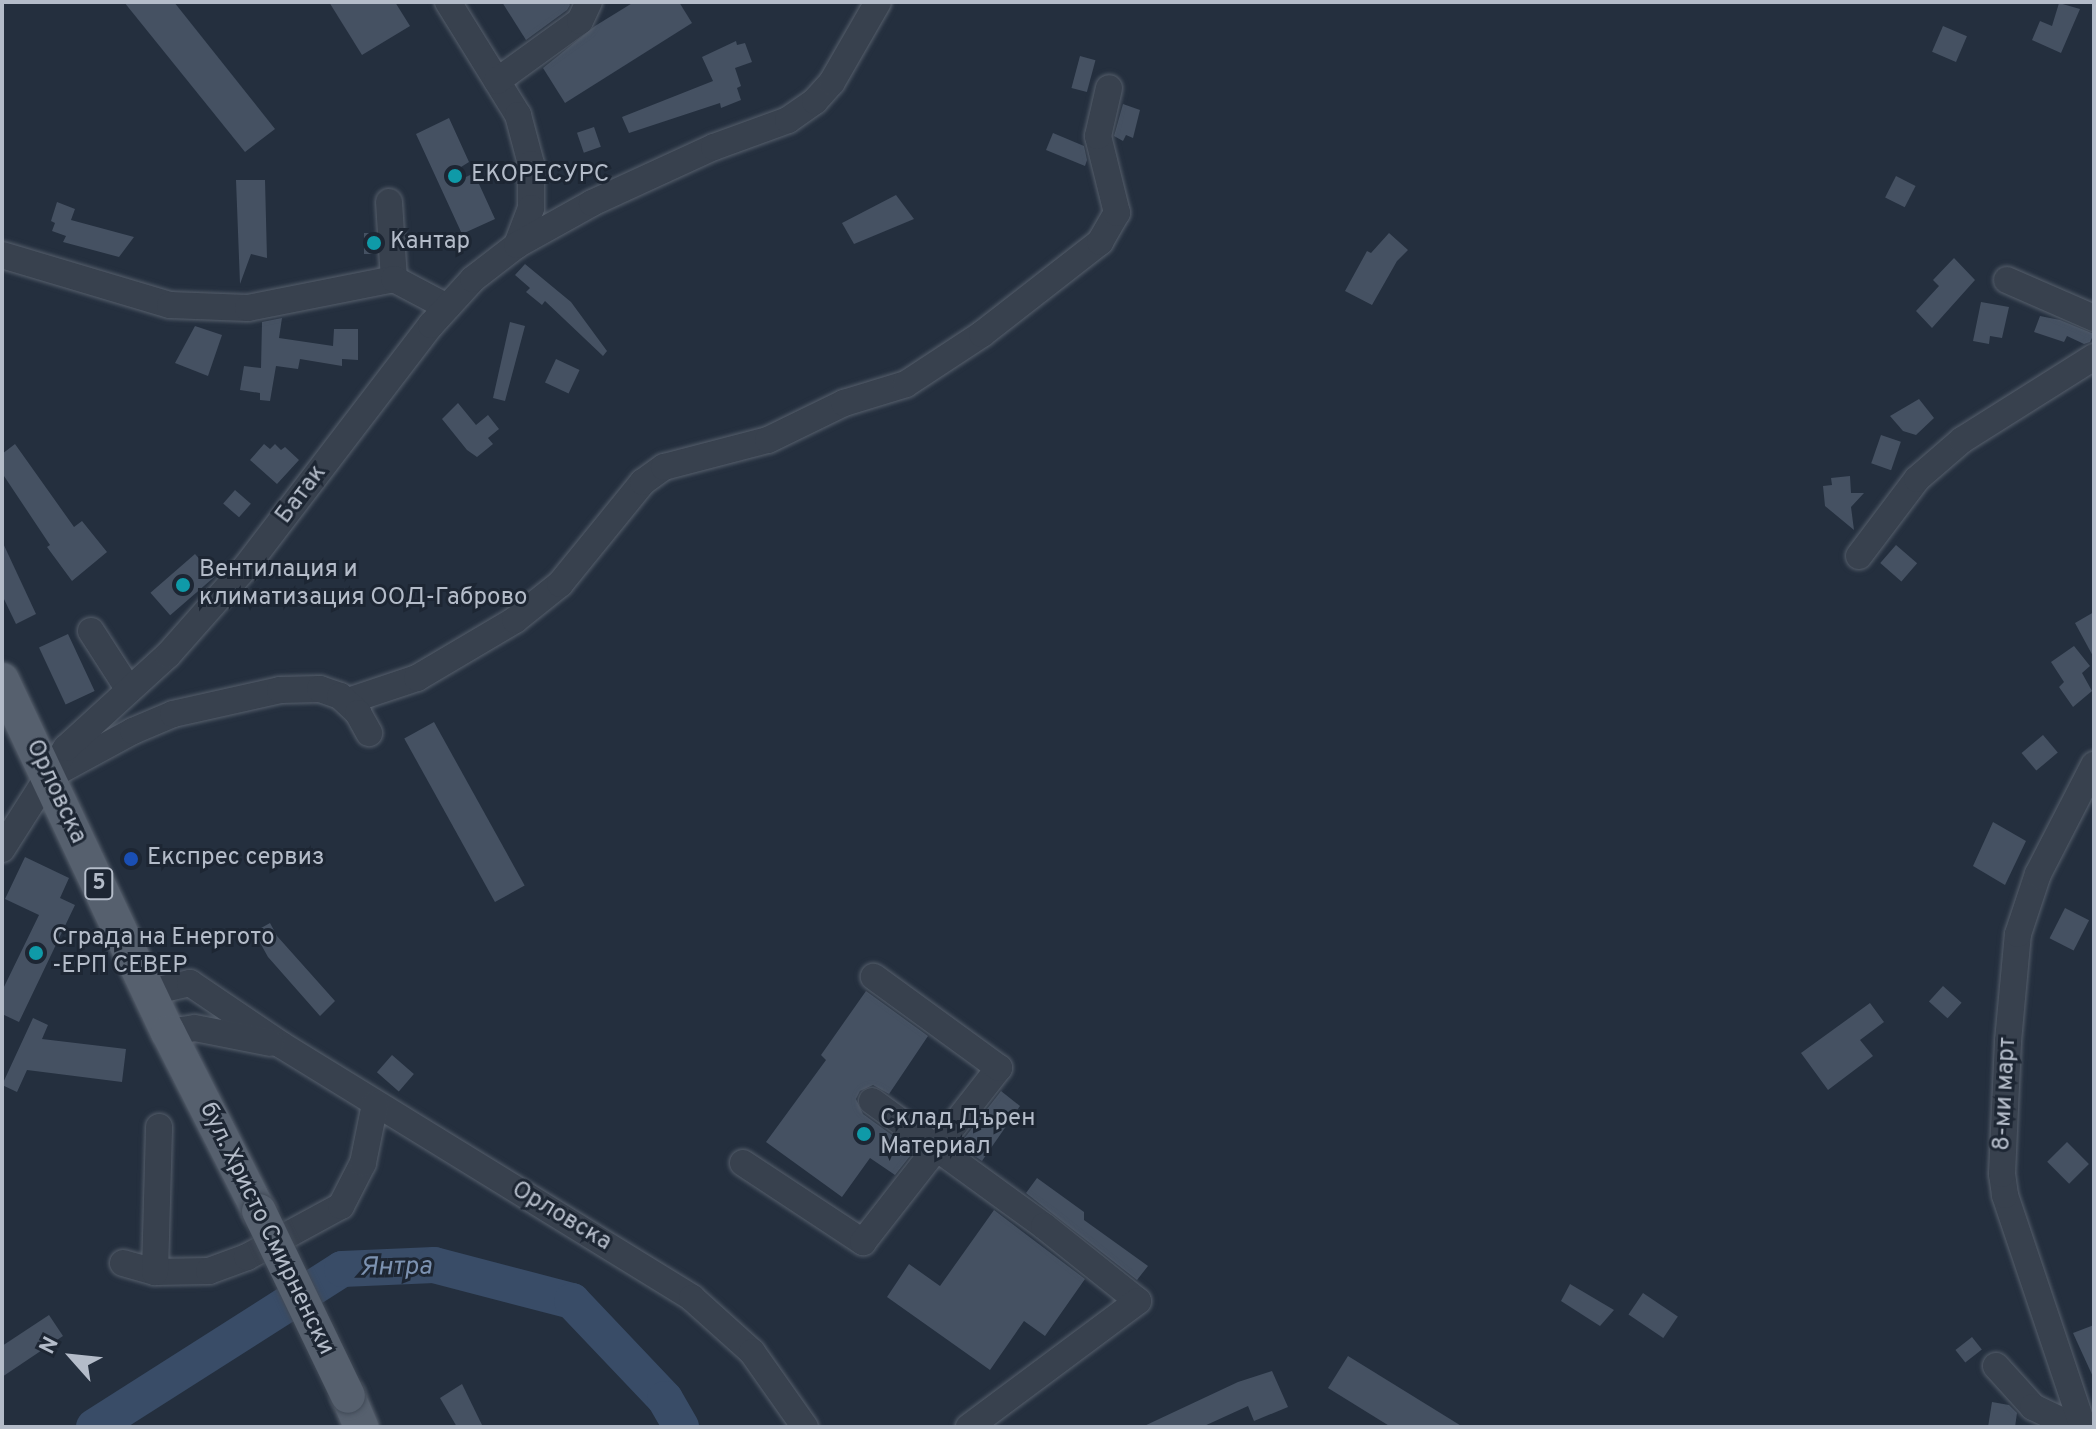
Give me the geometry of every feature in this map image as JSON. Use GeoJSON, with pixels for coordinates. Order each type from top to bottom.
{"type":"FeatureCollection","features":[{"type":"Feature","properties":{"kind":"main road","name":"Орловска"},"geometry":{"type":"LineString","coordinates":[[2,680],[168,1032]]}},
{"type":"Feature","properties":{"kind":"main road","name":"бул. Христо Смирненски"},"geometry":{"type":"LineString","coordinates":[[168,1032],[259,1211],[355,1417]]}},
{"type":"Feature","properties":{"kind":"street"},"geometry":{"type":"LineString","coordinates":[[448,2],[518,115],[531,164],[531,208],[517,245]]}},
{"type":"Feature","properties":{"kind":"street"},"geometry":{"type":"LineString","coordinates":[[497,81],[580,21],[589,2]]}},
{"type":"Feature","properties":{"kind":"street","name":"Батак"},"geometry":{"type":"LineString","coordinates":[[2,849],[76,736],[189,634],[245,568],[447,307],[473,279],[517,245],[642,179],[788,120],[815,101],[832,82],[878,2]]}},
{"type":"Feature","properties":{"kind":"street"},"geometry":{"type":"LineString","coordinates":[[348,701],[417,678],[515,620],[560,584],[626,501],[643,482],[664,467],[768,440],[844,403],[906,384],[982,334],[1100,242],[1117,213],[1098,136],[1109,88]]}},
{"type":"Feature","properties":{"kind":"street"},"geometry":{"type":"LineString","coordinates":[[389,202],[394,279]]}},
{"type":"Feature","properties":{"kind":"street"},"geometry":{"type":"LineString","coordinates":[[2,255],[170,305],[248,308],[394,279],[447,307]]}},
{"type":"Feature","properties":{"kind":"street"},"geometry":{"type":"LineString","coordinates":[[2007,280],[2094,318]]}},
{"type":"Feature","properties":{"kind":"street"},"geometry":{"type":"LineString","coordinates":[[1859,556],[1917,479],[1962,440],[2094,357]]}},
{"type":"Feature","properties":{"kind":"street"},"geometry":{"type":"LineString","coordinates":[[91,631],[129,690]]}},
{"type":"Feature","properties":{"kind":"street"},"geometry":{"type":"LineString","coordinates":[[48,777],[133,731],[173,714],[280,690],[320,689],[348,701],[369,733]]}},
{"type":"Feature","properties":{"kind":"street","name":"8-ми март"},"geometry":{"type":"LineString","coordinates":[[2083,1427],[2005,1195],[2002,1174],[2008,1041],[2018,934],[2038,874],[2094,765]]}},
{"type":"Feature","properties":{"kind":"street"},"geometry":{"type":"LineString","coordinates":[[743,1163],[863,1242],[999,1068],[874,977]]}},
{"type":"Feature","properties":{"kind":"street","name":"Орловска"},"geometry":{"type":"LineString","coordinates":[[150,992],[190,983],[375,1104],[692,1298],[752,1352],[805,1427]]}},
{"type":"Feature","properties":{"kind":"street","name":"Орловска"},"geometry":{"type":"LineString","coordinates":[[168,1032],[195,1028],[283,1046]]}},
{"type":"Feature","properties":{"kind":"street"},"geometry":{"type":"LineString","coordinates":[[872,1101],[1044,1226],[1138,1301],[969,1427]]}},
{"type":"Feature","properties":{"kind":"street"},"geometry":{"type":"LineString","coordinates":[[123,1263],[155,1272],[209,1271],[247,1257],[341,1206],[363,1163],[375,1104]]}},
{"type":"Feature","properties":{"kind":"street"},"geometry":{"type":"LineString","coordinates":[[155,1272],[159,1127]]}},
{"type":"Feature","properties":{"kind":"street"},"geometry":{"type":"LineString","coordinates":[[1996,1366],[2033,1407],[2075,1427]]}},
{"type":"Feature","properties":{"kind":"building"},"geometry":{"type":"Polygon","coordinates":[[[124,2],[174,2],[275,129],[245,152],[124,2]]]}},
{"type":"Feature","properties":{"kind":"building"},"geometry":{"type":"Polygon","coordinates":[[[329,2],[395,2],[410,26],[362,55],[329,2]]]}},
{"type":"Feature","properties":{"kind":"building"},"geometry":{"type":"Polygon","coordinates":[[[502,2],[568,2],[570,5],[526,40],[502,2]]]}},
{"type":"Feature","properties":{"kind":"building"},"geometry":{"type":"Polygon","coordinates":[[[634,2],[679,2],[692,23],[565,103],[543,68],[595,26],[634,2]]]}},
{"type":"Feature","properties":{"kind":"building"},"geometry":{"type":"Polygon","coordinates":[[[2059,3],[2080,9],[2061,53],[2032,40],[2040,21],[2052,26],[2059,3]]]}},
{"type":"Feature","properties":{"kind":"building"},"geometry":{"type":"Polygon","coordinates":[[[1943,26],[1967,36],[1956,62],[1932,52],[1943,26]]]}},
{"type":"Feature","properties":{"kind":"building"},"geometry":{"type":"Polygon","coordinates":[[[736,41],[737,45],[745,43],[752,62],[735,68],[741,86],[737,88],[741,100],[721,108],[720,103],[629,133],[622,117],[713,81],[702,57],[736,41]]]}},
{"type":"Feature","properties":{"kind":"building"},"geometry":{"type":"Polygon","coordinates":[[[1080,56],[1095,60],[1087,92],[1071,88],[1080,56]]]}},
{"type":"Feature","properties":{"kind":"building"},"geometry":{"type":"Polygon","coordinates":[[[1123,104],[1140,110],[1133,138],[1126,135],[1123,141],[1114,136],[1123,104]]]}},
{"type":"Feature","properties":{"kind":"building","name":"ЕКОРЕСУРС"},"geometry":{"type":"Polygon","coordinates":[[[449,118],[469,162],[461,167],[466,177],[474,173],[495,219],[462,234],[416,134],[449,118]]]}},
{"type":"Feature","properties":{"kind":"building"},"geometry":{"type":"Polygon","coordinates":[[[594,127],[601,147],[584,153],[577,133],[594,127]]]}},
{"type":"Feature","properties":{"kind":"building"},"geometry":{"type":"Polygon","coordinates":[[[1053,133],[1084,146],[1085,166],[1046,150],[1053,133]]]}},
{"type":"Feature","properties":{"kind":"building"},"geometry":{"type":"Polygon","coordinates":[[[1896,176],[1916,186],[1905,207],[1885,197],[1896,176]]]}},
{"type":"Feature","properties":{"kind":"building"},"geometry":{"type":"Polygon","coordinates":[[[236,180],[265,180],[267,258],[251,254],[240,284],[236,180]]]}},
{"type":"Feature","properties":{"kind":"building"},"geometry":{"type":"Polygon","coordinates":[[[896,195],[914,219],[854,244],[842,223],[896,195]]]}},
{"type":"Feature","properties":{"kind":"building"},"geometry":{"type":"Polygon","coordinates":[[[57,202],[75,209],[71,220],[134,237],[119,257],[63,242],[66,236],[52,231],[55,223],[51,221],[57,202]]]}},
{"type":"Feature","properties":{"kind":"building"},"geometry":{"type":"Polygon","coordinates":[[[364,233],[375,233],[375,254],[364,254],[364,233]]]}},
{"type":"Feature","properties":{"kind":"building"},"geometry":{"type":"Polygon","coordinates":[[[1389,233],[1408,250],[1397,261],[1372,305],[1345,291],[1367,251],[1371,253],[1389,233]]]}},
{"type":"Feature","properties":{"kind":"building"},"geometry":{"type":"Polygon","coordinates":[[[1954,258],[1975,280],[1932,328],[1916,311],[1939,286],[1933,280],[1954,258]]]}},
{"type":"Feature","properties":{"kind":"building"},"geometry":{"type":"Polygon","coordinates":[[[525,264],[571,302],[607,351],[603,356],[545,301],[542,305],[526,292],[530,288],[515,275],[525,264]]]}},
{"type":"Feature","properties":{"kind":"building"},"geometry":{"type":"Polygon","coordinates":[[[1981,302],[2009,307],[2002,338],[1990,336],[1989,344],[1973,341],[1981,302]]]}},
{"type":"Feature","properties":{"kind":"building"},"geometry":{"type":"Polygon","coordinates":[[[2040,316],[2060,320],[2094,334],[2090,342],[2084,344],[2067,336],[2064,342],[2034,332],[2040,316]]]}},
{"type":"Feature","properties":{"kind":"building"},"geometry":{"type":"Polygon","coordinates":[[[282,318],[279,338],[333,346],[334,329],[358,329],[358,360],[342,359],[342,366],[300,359],[298,369],[276,366],[270,401],[260,400],[260,393],[240,390],[244,366],[261,368],[262,322],[282,318]]]}},
{"type":"Feature","properties":{"kind":"building"},"geometry":{"type":"Polygon","coordinates":[[[510,322],[525,326],[505,401],[493,398],[510,322]]]}},
{"type":"Feature","properties":{"kind":"building"},"geometry":{"type":"Polygon","coordinates":[[[195,326],[222,335],[208,376],[175,363],[195,326]]]}},
{"type":"Feature","properties":{"kind":"building"},"geometry":{"type":"Polygon","coordinates":[[[556,359],[580,370],[569,394],[545,383],[556,359]]]}},
{"type":"Feature","properties":{"kind":"building"},"geometry":{"type":"Polygon","coordinates":[[[1919,399],[1934,418],[1916,435],[1903,431],[1890,416],[1919,399]]]}},
{"type":"Feature","properties":{"kind":"building"},"geometry":{"type":"Polygon","coordinates":[[[458,403],[476,425],[488,415],[499,429],[488,438],[493,444],[477,457],[467,450],[442,419],[458,403]]]}},
{"type":"Feature","properties":{"kind":"building"},"geometry":{"type":"Polygon","coordinates":[[[1881,435],[1901,442],[1891,470],[1871,463],[1881,435]]]}},
{"type":"Feature","properties":{"kind":"building"},"geometry":{"type":"Polygon","coordinates":[[[15,444],[74,527],[82,521],[107,552],[72,581],[47,547],[50,545],[2,473],[2,454],[15,444]]]}},
{"type":"Feature","properties":{"kind":"building"},"geometry":{"type":"Polygon","coordinates":[[[264,444],[270,449],[275,444],[281,450],[285,447],[299,460],[277,484],[250,460],[264,444]]]}},
{"type":"Feature","properties":{"kind":"building"},"geometry":{"type":"Polygon","coordinates":[[[1850,476],[1851,493],[1864,493],[1851,507],[1854,530],[1825,506],[1823,486],[1832,485],[1831,478],[1850,476]]]}},
{"type":"Feature","properties":{"kind":"building"},"geometry":{"type":"Polygon","coordinates":[[[235,490],[251,504],[239,517],[223,504],[235,490]]]}},
{"type":"Feature","properties":{"kind":"building"},"geometry":{"type":"Polygon","coordinates":[[[2,541],[36,614],[16,624],[2,595],[2,541]]]}},
{"type":"Feature","properties":{"kind":"building"},"geometry":{"type":"Polygon","coordinates":[[[1896,545],[1917,563],[1901,581],[1880,563],[1896,545]]]}},
{"type":"Feature","properties":{"kind":"building","name":"Вентилация и климатизация ООД-Габрово"},"geometry":{"type":"Polygon","coordinates":[[[195,554],[215,577],[170,615],[150,593],[195,554]]]}},
{"type":"Feature","properties":{"kind":"building"},"geometry":{"type":"Polygon","coordinates":[[[2094,612],[2094,658],[2075,623],[2094,612]]]}},
{"type":"Feature","properties":{"kind":"building"},"geometry":{"type":"Polygon","coordinates":[[[68,634],[95,691],[66,705],[39,648],[68,634]]]}},
{"type":"Feature","properties":{"kind":"building"},"geometry":{"type":"Polygon","coordinates":[[[2074,646],[2090,666],[2082,673],[2092,691],[2073,707],[2059,687],[2064,682],[2051,662],[2074,646]]]}},
{"type":"Feature","properties":{"kind":"building"},"geometry":{"type":"Polygon","coordinates":[[[434,722],[525,886],[495,902],[404,738],[434,722]]]}},
{"type":"Feature","properties":{"kind":"building"},"geometry":{"type":"Polygon","coordinates":[[[2043,735],[2058,753],[2036,771],[2022,753],[2043,735]]]}},
{"type":"Feature","properties":{"kind":"building"},"geometry":{"type":"Polygon","coordinates":[[[1993,822],[2026,841],[2005,885],[1973,866],[1993,822]]]}},
{"type":"Feature","properties":{"kind":"building","name":"Сграда на Енергото -ЕРП СЕВЕР"},"geometry":{"type":"Polygon","coordinates":[[[25,857],[69,878],[60,898],[75,905],[19,1022],[2,1014],[2,991],[39,915],[5,899],[25,857]]]}},
{"type":"Feature","properties":{"kind":"building"},"geometry":{"type":"Polygon","coordinates":[[[2065,908],[2089,920],[2074,951],[2050,938],[2065,908]]]}},
{"type":"Feature","properties":{"kind":"building"},"geometry":{"type":"Polygon","coordinates":[[[270,923],[277,936],[335,1001],[320,1016],[268,957],[254,932],[270,923]]]}},
{"type":"Feature","properties":{"kind":"building"},"geometry":{"type":"Polygon","coordinates":[[[1943,986],[1962,1003],[1948,1018],[1929,1002],[1943,986]]]}},
{"type":"Feature","properties":{"kind":"building"},"geometry":{"type":"Polygon","coordinates":[[[866,991],[928,1036],[889,1094],[873,1085],[860,1091],[856,1099],[863,1114],[914,1151],[895,1175],[870,1158],[842,1197],[766,1142],[826,1060],[821,1055],[866,991]]]}},
{"type":"Feature","properties":{"kind":"building"},"geometry":{"type":"Polygon","coordinates":[[[1870,1003],[1884,1022],[1860,1040],[1873,1056],[1828,1090],[1801,1053],[1870,1003]]]}},
{"type":"Feature","properties":{"kind":"building"},"geometry":{"type":"Polygon","coordinates":[[[33,1018],[48,1025],[42,1039],[126,1049],[122,1082],[27,1070],[17,1092],[2,1085],[33,1018]]]}},
{"type":"Feature","properties":{"kind":"building"},"geometry":{"type":"Polygon","coordinates":[[[392,1055],[414,1074],[399,1091],[377,1072],[392,1055]]]}},
{"type":"Feature","properties":{"kind":"building"},"geometry":{"type":"Polygon","coordinates":[[[1001,1091],[1020,1106],[982,1161],[959,1145],[1001,1091]]]}},
{"type":"Feature","properties":{"kind":"building"},"geometry":{"type":"Polygon","coordinates":[[[2067,1142],[2089,1164],[2069,1184],[2047,1162],[2067,1142]]]}},
{"type":"Feature","properties":{"kind":"building"},"geometry":{"type":"Polygon","coordinates":[[[1037,1178],[1084,1212],[1084,1220],[1148,1266],[1137,1280],[1026,1193],[1037,1178]]]}},
{"type":"Feature","properties":{"kind":"building"},"geometry":{"type":"Polygon","coordinates":[[[994,1210],[1085,1279],[1045,1336],[1024,1321],[990,1370],[887,1297],[909,1264],[940,1286],[994,1210]]]}},
{"type":"Feature","properties":{"kind":"building"},"geometry":{"type":"Polygon","coordinates":[[[1570,1284],[1614,1310],[1600,1326],[1561,1301],[1570,1284]]]}},
{"type":"Feature","properties":{"kind":"building"},"geometry":{"type":"Polygon","coordinates":[[[1643,1293],[1678,1316],[1663,1338],[1628,1315],[1643,1293]]]}},
{"type":"Feature","properties":{"kind":"building"},"geometry":{"type":"Polygon","coordinates":[[[49,1315],[63,1336],[2,1377],[2,1346],[49,1315]]]}},
{"type":"Feature","properties":{"kind":"building"},"geometry":{"type":"Polygon","coordinates":[[[2094,1325],[2094,1379],[2073,1333],[2094,1325]]]}},
{"type":"Feature","properties":{"kind":"building"},"geometry":{"type":"Polygon","coordinates":[[[1972,1337],[1982,1350],[1965,1363],[1955,1350],[1972,1337]]]}},
{"type":"Feature","properties":{"kind":"building"},"geometry":{"type":"Polygon","coordinates":[[[1348,1356],[1463,1427],[1391,1427],[1328,1388],[1348,1356]]]}},
{"type":"Feature","properties":{"kind":"building"},"geometry":{"type":"Polygon","coordinates":[[[1272,1371],[1288,1407],[1254,1421],[1248,1406],[1202,1427],[1142,1427],[1238,1382],[1272,1371]]]}},
{"type":"Feature","properties":{"kind":"building"},"geometry":{"type":"Polygon","coordinates":[[[462,1384],[483,1427],[457,1427],[440,1398],[462,1384]]]}},
{"type":"Feature","properties":{"kind":"building"},"geometry":{"type":"Polygon","coordinates":[[[1992,1402],[2009,1405],[2017,1413],[2015,1427],[1988,1427],[1992,1402]]]}},
{"type":"Feature","properties":{"kind":"waterway","name":"Янтра"},"geometry":{"type":"LineString","coordinates":[[94,1427],[342,1269],[434,1265],[572,1301],[665,1399],[681,1427]]}},
{"type":"Feature","properties":{"kind":"place","name":"ЕКОРЕСУРС"},"geometry":{"type":"Point","coordinates":[455,176]}},
{"type":"Feature","properties":{"kind":"place","name":"Кантар"},"geometry":{"type":"Point","coordinates":[374,243]}},
{"type":"Feature","properties":{"kind":"place","name":"Вентилация и климатизация ООД-Габрово"},"geometry":{"type":"Point","coordinates":[183,585]}},
{"type":"Feature","properties":{"kind":"place","name":"Експрес сервиз"},"geometry":{"type":"Point","coordinates":[131,859]}},
{"type":"Feature","properties":{"kind":"place","name":"Сграда на Енергото -ЕРП СЕВЕР"},"geometry":{"type":"Point","coordinates":[36,953]}},
{"type":"Feature","properties":{"kind":"place","name":"Склад Дърен Материал"},"geometry":{"type":"Point","coordinates":[864,1134]}}]}
